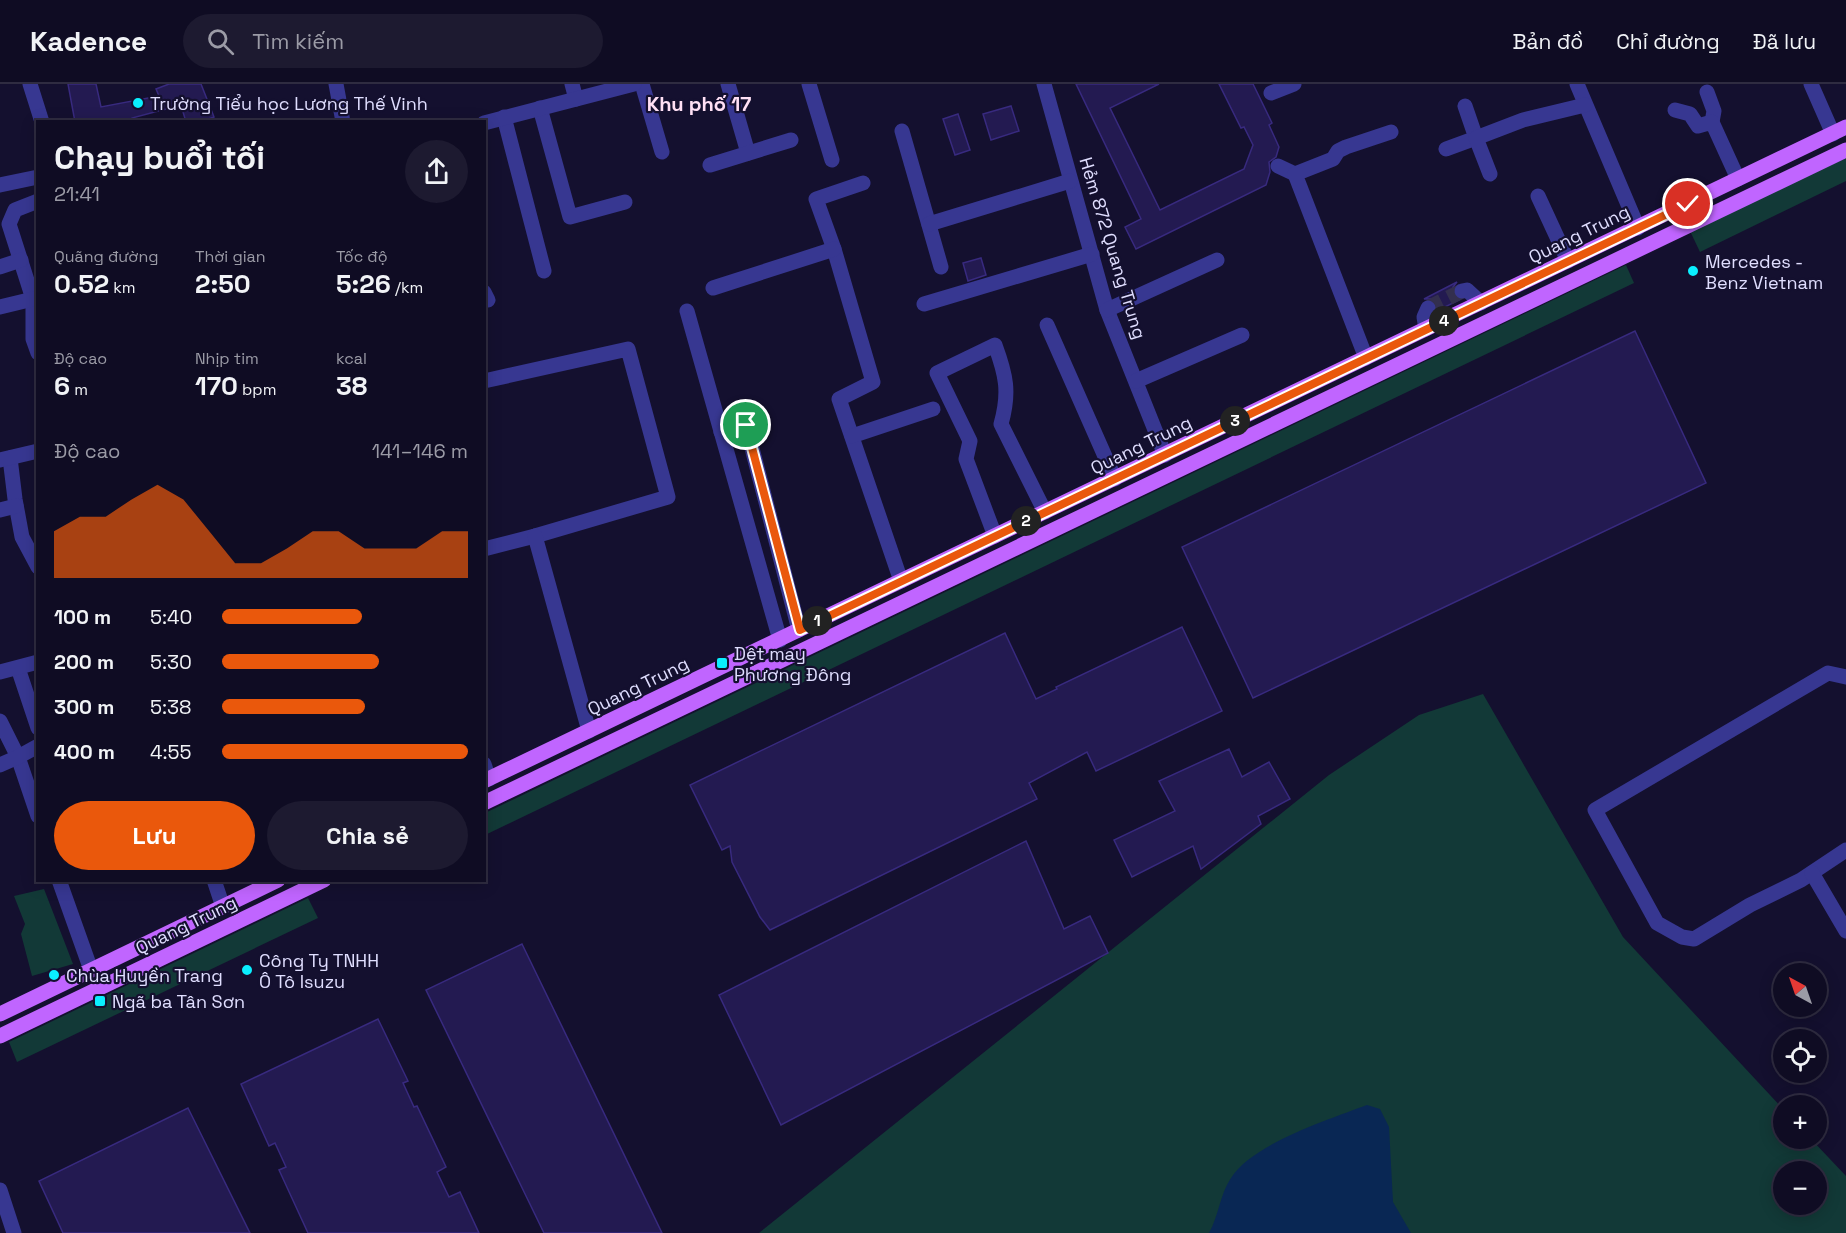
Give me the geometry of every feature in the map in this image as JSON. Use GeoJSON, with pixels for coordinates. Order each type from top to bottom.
{"type":"FeatureCollection","features":[{"type":"Feature","properties":{"kind":"main road","name":"Quang Trung"},"geometry":{"type":"LineString","coordinates":[[487,781],[1839,131]]}},
{"type":"Feature","properties":{"kind":"main road"},"geometry":{"type":"LineString","coordinates":[[487,781],[489,801],[1846,150]]}},
{"type":"Feature","properties":{"kind":"main road"},"geometry":{"type":"LineString","coordinates":[[1638,228],[1645,246]]}},
{"type":"Feature","properties":{"kind":"main road","name":"Quang Trung"},"geometry":{"type":"LineString","coordinates":[[0,1014],[274,882]]}},
{"type":"Feature","properties":{"kind":"main road","name":"Quang Trung"},"geometry":{"type":"LineString","coordinates":[[0,1036],[320,882]]}},
{"type":"Feature","properties":{"kind":"street"},"geometry":{"type":"LineString","coordinates":[[30,84],[41,120]]}},
{"type":"Feature","properties":{"kind":"street"},"geometry":{"type":"LineString","coordinates":[[336,84],[344,120]]}},
{"type":"Feature","properties":{"kind":"street"},"geometry":{"type":"LineString","coordinates":[[486,122],[540,108],[574,92],[634,84]]}},
{"type":"Feature","properties":{"kind":"street"},"geometry":{"type":"LineString","coordinates":[[642,84],[662,152]]}},
{"type":"Feature","properties":{"kind":"street"},"geometry":{"type":"LineString","coordinates":[[728,84],[748,153]]}},
{"type":"Feature","properties":{"kind":"street"},"geometry":{"type":"LineString","coordinates":[[809,84],[831,160]]}},
{"type":"Feature","properties":{"kind":"street","name":"Hẻm 872 Quang Trung"},"geometry":{"type":"LineString","coordinates":[[1044,84],[1107,310],[1165,455]]}},
{"type":"Feature","properties":{"kind":"street"},"geometry":{"type":"LineString","coordinates":[[1271,93],[1294,84]]}},
{"type":"Feature","properties":{"kind":"street"},"geometry":{"type":"LineString","coordinates":[[1577,84],[1638,228]]}},
{"type":"Feature","properties":{"kind":"street"},"geometry":{"type":"LineString","coordinates":[[1810,84],[1839,131]]}},
{"type":"Feature","properties":{"kind":"street"},"geometry":{"type":"LineString","coordinates":[[1707,92],[1714,111],[1712,122],[1738,179]]}},
{"type":"Feature","properties":{"kind":"street"},"geometry":{"type":"LineString","coordinates":[[1446,149],[1523,120],[1585,105]]}},
{"type":"Feature","properties":{"kind":"street"},"geometry":{"type":"LineString","coordinates":[[1465,106],[1490,174]]}},
{"type":"Feature","properties":{"kind":"street"},"geometry":{"type":"LineString","coordinates":[[540,108],[570,218],[625,202]]}},
{"type":"Feature","properties":{"kind":"street"},"geometry":{"type":"LineString","coordinates":[[1675,110],[1690,114],[1698,126],[1712,122]]}},
{"type":"Feature","properties":{"kind":"street"},"geometry":{"type":"LineString","coordinates":[[504,117],[544,271]]}},
{"type":"Feature","properties":{"kind":"street"},"geometry":{"type":"LineString","coordinates":[[902,131],[941,267]]}},
{"type":"Feature","properties":{"kind":"street"},"geometry":{"type":"LineString","coordinates":[[1295,174],[1333,159],[1338,151],[1346,147],[1391,132]]}},
{"type":"Feature","properties":{"kind":"street"},"geometry":{"type":"LineString","coordinates":[[710,165],[791,140]]}},
{"type":"Feature","properties":{"kind":"street"},"geometry":{"type":"LineString","coordinates":[[1278,166],[1295,174],[1366,358]]}},
{"type":"Feature","properties":{"kind":"street"},"geometry":{"type":"LineString","coordinates":[[0,185],[36,177]]}},
{"type":"Feature","properties":{"kind":"street"},"geometry":{"type":"LineString","coordinates":[[929,225],[1071,181]]}},
{"type":"Feature","properties":{"kind":"street"},"geometry":{"type":"LineString","coordinates":[[863,183],[816,200],[834,249],[873,382],[839,399],[901,581]]}},
{"type":"Feature","properties":{"kind":"street"},"geometry":{"type":"LineString","coordinates":[[1538,196],[1568,261]]}},
{"type":"Feature","properties":{"kind":"street"},"geometry":{"type":"LineString","coordinates":[[36,202],[15,210],[9,224],[33,298],[33,339],[36,347]]}},
{"type":"Feature","properties":{"kind":"street"},"geometry":{"type":"LineString","coordinates":[[713,288],[834,249]]}},
{"type":"Feature","properties":{"kind":"street"},"geometry":{"type":"LineString","coordinates":[[924,304],[1092,254]]}},
{"type":"Feature","properties":{"kind":"street"},"geometry":{"type":"LineString","coordinates":[[0,267],[21,260]]}},
{"type":"Feature","properties":{"kind":"street"},"geometry":{"type":"LineString","coordinates":[[1107,310],[1217,260]]}},
{"type":"Feature","properties":{"kind":"street"},"geometry":{"type":"LineString","coordinates":[[1462,291],[1467,290],[1481,303]]}},
{"type":"Feature","properties":{"kind":"street"},"geometry":{"type":"LineString","coordinates":[[0,308],[33,298]]}},
{"type":"Feature","properties":{"kind":"street"},"geometry":{"type":"LineString","coordinates":[[1426,329],[1424,318],[1428,308]]}},
{"type":"Feature","properties":{"kind":"street"},"geometry":{"type":"LineString","coordinates":[[687,311],[780,640]]}},
{"type":"Feature","properties":{"kind":"street"},"geometry":{"type":"LineString","coordinates":[[1047,325],[1115,479]]}},
{"type":"Feature","properties":{"kind":"street"},"geometry":{"type":"LineString","coordinates":[[1136,381],[1242,335]]}},
{"type":"Feature","properties":{"kind":"street"},"geometry":{"type":"LineString","coordinates":[[995,536],[966,459],[970,441],[937,373],[995,345],[1005,374],[1006,407],[1001,424],[1045,512]]}},
{"type":"Feature","properties":{"kind":"street"},"geometry":{"type":"LineString","coordinates":[[486,381],[628,349],[668,496],[486,548]]}},
{"type":"Feature","properties":{"kind":"street"},"geometry":{"type":"LineString","coordinates":[[852,436],[933,409]]}},
{"type":"Feature","properties":{"kind":"street"},"geometry":{"type":"LineString","coordinates":[[721,432],[746,425],[800,630]]}},
{"type":"Feature","properties":{"kind":"street"},"geometry":{"type":"LineString","coordinates":[[36,451],[5,459],[25,545],[36,564]]}},
{"type":"Feature","properties":{"kind":"street"},"geometry":{"type":"LineString","coordinates":[[0,510],[16,506]]}},
{"type":"Feature","properties":{"kind":"street"},"geometry":{"type":"LineString","coordinates":[[535,536],[589,731]]}},
{"type":"Feature","properties":{"kind":"street"},"geometry":{"type":"LineString","coordinates":[[0,672],[36,663]]}},
{"type":"Feature","properties":{"kind":"street"},"geometry":{"type":"LineString","coordinates":[[18,668],[36,722]]}},
{"type":"Feature","properties":{"kind":"street"},"geometry":{"type":"LineString","coordinates":[[1846,677],[1828,673],[1595,810],[1657,923],[1682,937],[1694,939],[1750,905],[1812,873],[1846,850]]}},
{"type":"Feature","properties":{"kind":"street"},"geometry":{"type":"LineString","coordinates":[[0,721],[32,784],[36,805]]}},
{"type":"Feature","properties":{"kind":"street"},"geometry":{"type":"LineString","coordinates":[[0,765],[36,747]]}},
{"type":"Feature","properties":{"kind":"street"},"geometry":{"type":"LineString","coordinates":[[1812,873],[1846,931]]}},
{"type":"Feature","properties":{"kind":"street"},"geometry":{"type":"LineString","coordinates":[[60,882],[91,970]]}},
{"type":"Feature","properties":{"kind":"street"},"geometry":{"type":"LineString","coordinates":[[215,882],[223,907]]}},
{"type":"Feature","properties":{"kind":"street"},"geometry":{"type":"LineString","coordinates":[[0,1190],[14,1233]]}},
{"type":"Feature","properties":{"kind":"green space"},"geometry":{"type":"Polygon","coordinates":[[[1846,158],[1846,181],[1700,252],[1690,231],[1846,158]]]}},
{"type":"Feature","properties":{"kind":"green space"},"geometry":{"type":"Polygon","coordinates":[[[1626,265],[1634,283],[486,835],[486,813],[1626,265]]]}},
{"type":"Feature","properties":{"kind":"green space"},"geometry":{"type":"Polygon","coordinates":[[[1483,694],[1623,937],[1773,1098],[1773,1149],[1820,1149],[1846,1176],[1846,1233],[759,1233],[1329,775],[1419,715],[1483,694]]]}},
{"type":"Feature","properties":{"kind":"green space"},"geometry":{"type":"Polygon","coordinates":[[[44,889],[73,964],[32,976],[21,934],[25,924],[14,896],[44,889]]]}},
{"type":"Feature","properties":{"kind":"green space"},"geometry":{"type":"Polygon","coordinates":[[[308,898],[318,918],[17,1062],[9,1042],[308,898]]]}},
{"type":"Feature","properties":{"kind":"water"},"geometry":{"type":"Polygon","coordinates":[[[1367,1105],[1380,1109],[1389,1127],[1393,1202],[1411,1233],[1209,1233],[1227,1184],[1241,1166],[1256,1154],[1293,1134],[1367,1105]]]}},
{"type":"Feature","properties":{"kind":"building"},"geometry":{"type":"Polygon","coordinates":[[[68,84],[96,84],[101,107],[159,96],[156,89],[169,84],[201,84],[214,117],[206,120],[185,120],[181,105],[132,118],[132,120],[75,120],[68,84]]]}},
{"type":"Feature","properties":{"kind":"building"},"geometry":{"type":"Polygon","coordinates":[[[1076,84],[1159,84],[1110,108],[1160,210],[1244,169],[1253,145],[1244,127],[1241,128],[1219,84],[1253,84],[1272,123],[1269,125],[1279,147],[1276,157],[1269,162],[1270,172],[1266,185],[1136,249],[1125,227],[1141,219],[1076,84]]]}},
{"type":"Feature","properties":{"kind":"building"},"geometry":{"type":"Polygon","coordinates":[[[1011,106],[1019,131],[991,140],[983,114],[1011,106]]]}},
{"type":"Feature","properties":{"kind":"building"},"geometry":{"type":"Polygon","coordinates":[[[958,114],[970,150],[955,155],[943,119],[958,114]]]}},
{"type":"Feature","properties":{"kind":"building"},"geometry":{"type":"Polygon","coordinates":[[[981,258],[986,275],[968,281],[963,263],[981,258]]]}},
{"type":"Feature","properties":{"kind":"building"},"geometry":{"type":"Polygon","coordinates":[[[1457,282],[1452,292],[1459,300],[1437,311],[1435,302],[1431,299],[1424,299],[1457,282]]]}},
{"type":"Feature","properties":{"kind":"building"},"geometry":{"type":"Polygon","coordinates":[[[1635,331],[1706,483],[1253,698],[1182,547],[1635,331]]]}},
{"type":"Feature","properties":{"kind":"building"},"geometry":{"type":"Polygon","coordinates":[[[1182,627],[1222,711],[1096,771],[1087,752],[1029,783],[1037,799],[770,930],[760,917],[732,862],[730,846],[722,850],[690,785],[1005,633],[1036,699],[1057,689],[1056,687],[1182,627]]]}},
{"type":"Feature","properties":{"kind":"building"},"geometry":{"type":"Polygon","coordinates":[[[1229,749],[1242,777],[1269,762],[1290,799],[1258,816],[1261,824],[1201,869],[1193,846],[1132,877],[1114,840],[1175,811],[1159,781],[1229,749]]]}},
{"type":"Feature","properties":{"kind":"building"},"geometry":{"type":"Polygon","coordinates":[[[1026,841],[1064,929],[1090,916],[1108,953],[781,1125],[719,995],[1026,841]]]}},
{"type":"Feature","properties":{"kind":"building"},"geometry":{"type":"Polygon","coordinates":[[[522,944],[662,1233],[544,1233],[426,990],[522,944]]]}},
{"type":"Feature","properties":{"kind":"building"},"geometry":{"type":"Polygon","coordinates":[[[378,1019],[408,1081],[403,1083],[414,1107],[417,1106],[446,1167],[437,1172],[449,1197],[460,1192],[479,1233],[308,1233],[279,1170],[286,1167],[275,1143],[269,1146],[241,1084],[378,1019]]]}},
{"type":"Feature","properties":{"kind":"building"},"geometry":{"type":"Polygon","coordinates":[[[188,1108],[250,1233],[63,1233],[39,1181],[188,1108]]]}},
{"type":"Feature","properties":{"kind":"tunnel"},"geometry":{"type":"LineString","coordinates":[[1428,308],[1462,291]]}},
{"type":"Feature","properties":{"kind":"place","name":"Trường Tiểu học Lương Thế Vinh"},"geometry":{"type":"Point","coordinates":[138,103]}},
{"type":"Feature","properties":{"kind":"place","name":"Mercedes - Benz Vietnam"},"geometry":{"type":"Point","coordinates":[1693,271]}},
{"type":"Feature","properties":{"kind":"place","name":"Dệt may Phương Đông"},"geometry":{"type":"Point","coordinates":[722,663]}},
{"type":"Feature","properties":{"kind":"place","name":"Công Ty TNHH Ô Tô Isuzu"},"geometry":{"type":"Point","coordinates":[247,970]}},
{"type":"Feature","properties":{"kind":"place","name":"Chùa Huyền Trang"},"geometry":{"type":"Point","coordinates":[54,975]}},
{"type":"Feature","properties":{"kind":"place","name":"Ngã ba Tân Sơn"},"geometry":{"type":"Point","coordinates":[100,1001]}},
{"type":"Feature","properties":{"kind":"district","name":"Khu phố 17"},"geometry":{"type":"Point","coordinates":[699,104]}},
{"type":"Feature","properties":{"kind":"route"},"geometry":{"type":"LineString","coordinates":[[746,425],[800,630],[1688,204]]}}]}
